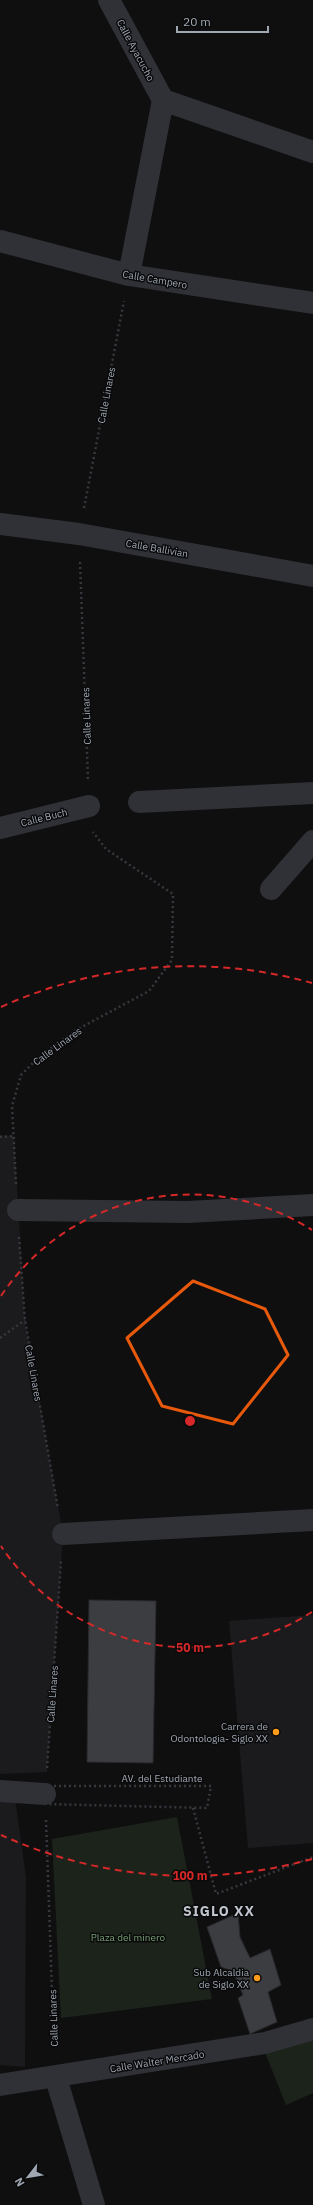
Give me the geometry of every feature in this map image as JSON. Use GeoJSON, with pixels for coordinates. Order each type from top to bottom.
{"type":"FeatureCollection","features":[{"type":"Feature","properties":{"kind":"street","name":"Calle Ayacucho"},"geometry":{"type":"LineString","coordinates":[[109,0],[163,100]]}},
{"type":"Feature","properties":{"kind":"street"},"geometry":{"type":"LineString","coordinates":[[129,275],[163,100],[313,152]]}},
{"type":"Feature","properties":{"kind":"street","name":"Calle Campero"},"geometry":{"type":"LineString","coordinates":[[0,241],[129,275],[313,303]]}},
{"type":"Feature","properties":{"kind":"street","name":"Calle Ballivian"},"geometry":{"type":"LineString","coordinates":[[0,524],[79,534],[313,576]]}},
{"type":"Feature","properties":{"kind":"street"},"geometry":{"type":"LineString","coordinates":[[140,802],[313,793]]}},
{"type":"Feature","properties":{"kind":"street"},"geometry":{"type":"LineString","coordinates":[[277,795],[313,803]]}},
{"type":"Feature","properties":{"kind":"street","name":"Calle Buch"},"geometry":{"type":"LineString","coordinates":[[0,828],[89,806]]}},
{"type":"Feature","properties":{"kind":"street"},"geometry":{"type":"LineString","coordinates":[[271,889],[313,841]]}},
{"type":"Feature","properties":{"kind":"street"},"geometry":{"type":"LineString","coordinates":[[18,1210],[188,1212],[313,1205]]}},
{"type":"Feature","properties":{"kind":"street"},"geometry":{"type":"LineString","coordinates":[[63,1534],[313,1520]]}},
{"type":"Feature","properties":{"kind":"street"},"geometry":{"type":"LineString","coordinates":[[0,1790],[45,1791]]}},
{"type":"Feature","properties":{"kind":"street","name":"Calle Walter Mercado"},"geometry":{"type":"LineString","coordinates":[[0,2085],[56,2078],[265,2043],[313,2029]]}},
{"type":"Feature","properties":{"kind":"street"},"geometry":{"type":"LineString","coordinates":[[56,2078],[94,2205]]}},
{"type":"Feature","properties":{"kind":"path","name":"Calle Linares"},"geometry":{"type":"LineString","coordinates":[[14,1136],[12,1106],[21,1075],[39,1057],[78,1029],[149,991],[172,960],[173,894],[106,849],[86,822],[89,806],[79,534],[129,275]]}},
{"type":"Feature","properties":{"kind":"path"},"geometry":{"type":"LineString","coordinates":[[0,1137],[14,1136],[16,1188]]}},
{"type":"Feature","properties":{"kind":"path","name":"Calle Linares"},"geometry":{"type":"LineString","coordinates":[[18,1210],[24,1320],[63,1534],[47,1772]]}},
{"type":"Feature","properties":{"kind":"path"},"geometry":{"type":"LineString","coordinates":[[0,1338],[24,1320]]}},
{"type":"Feature","properties":{"kind":"path","name":"AV. del Estudiante"},"geometry":{"type":"LineString","coordinates":[[45,1791],[211,1786],[207,1808],[193,1808]]}},
{"type":"Feature","properties":{"kind":"path","name":"Calle Linares"},"geometry":{"type":"LineString","coordinates":[[45,1791],[56,2078]]}},
{"type":"Feature","properties":{"kind":"path"},"geometry":{"type":"LineString","coordinates":[[45,1791],[193,1808],[216,1894],[313,1857]]}},
{"type":"Feature","properties":{"kind":"highlighted area"},"geometry":{"type":"Polygon","coordinates":[[[193,1281],[265,1309],[288,1355],[233,1424],[162,1406],[127,1338],[193,1281]]]}},
{"type":"Feature","properties":{"kind":"shaded area"},"geometry":{"type":"Polygon","coordinates":[[[0,1135],[14,1136],[25,1320],[63,1534],[47,1772],[0,1774],[0,1135]]]}},
{"type":"Feature","properties":{"kind":"shaded area","name":"Carrera de Odontologia- Siglo XX"},"geometry":{"type":"Polygon","coordinates":[[[313,1615],[313,1843],[248,1848],[229,1621],[313,1615]]]}},
{"type":"Feature","properties":{"kind":"shaded area"},"geometry":{"type":"Polygon","coordinates":[[[0,1798],[15,1798],[26,1877],[25,2067],[0,2065],[0,1798]]]}},
{"type":"Feature","properties":{"kind":"green space","name":"Plaza del minero"},"geometry":{"type":"Polygon","coordinates":[[[177,1817],[212,1999],[61,2018],[52,1839],[177,1817]]]}},
{"type":"Feature","properties":{"kind":"green space"},"geometry":{"type":"Polygon","coordinates":[[[313,2034],[313,2093],[286,2105],[264,2050],[313,2034]]]}},
{"type":"Feature","properties":{"kind":"building"},"geometry":{"type":"Polygon","coordinates":[[[89,1600],[156,1601],[153,1763],[87,1762],[89,1600]]]}},
{"type":"Feature","properties":{"kind":"building","name":"Sub Alcaldia de Siglo XX"},"geometry":{"type":"Polygon","coordinates":[[[238,1913],[240,1937],[250,1958],[270,1949],[281,1985],[268,1992],[277,2022],[250,2034],[238,1998],[243,1995],[233,1971],[221,1967],[207,1927],[238,1913]]]}},
{"type":"Feature","properties":{"kind":"place","name":"Carrera de Odontologia- Siglo XX"},"geometry":{"type":"Point","coordinates":[276,1732]}},
{"type":"Feature","properties":{"kind":"place","name":"Sub Alcaldia de Siglo XX"},"geometry":{"type":"Point","coordinates":[257,1978]}},
{"type":"Feature","properties":{"kind":"district","name":"SIGLO XX"},"geometry":{"type":"Point","coordinates":[219,1911]}}]}
